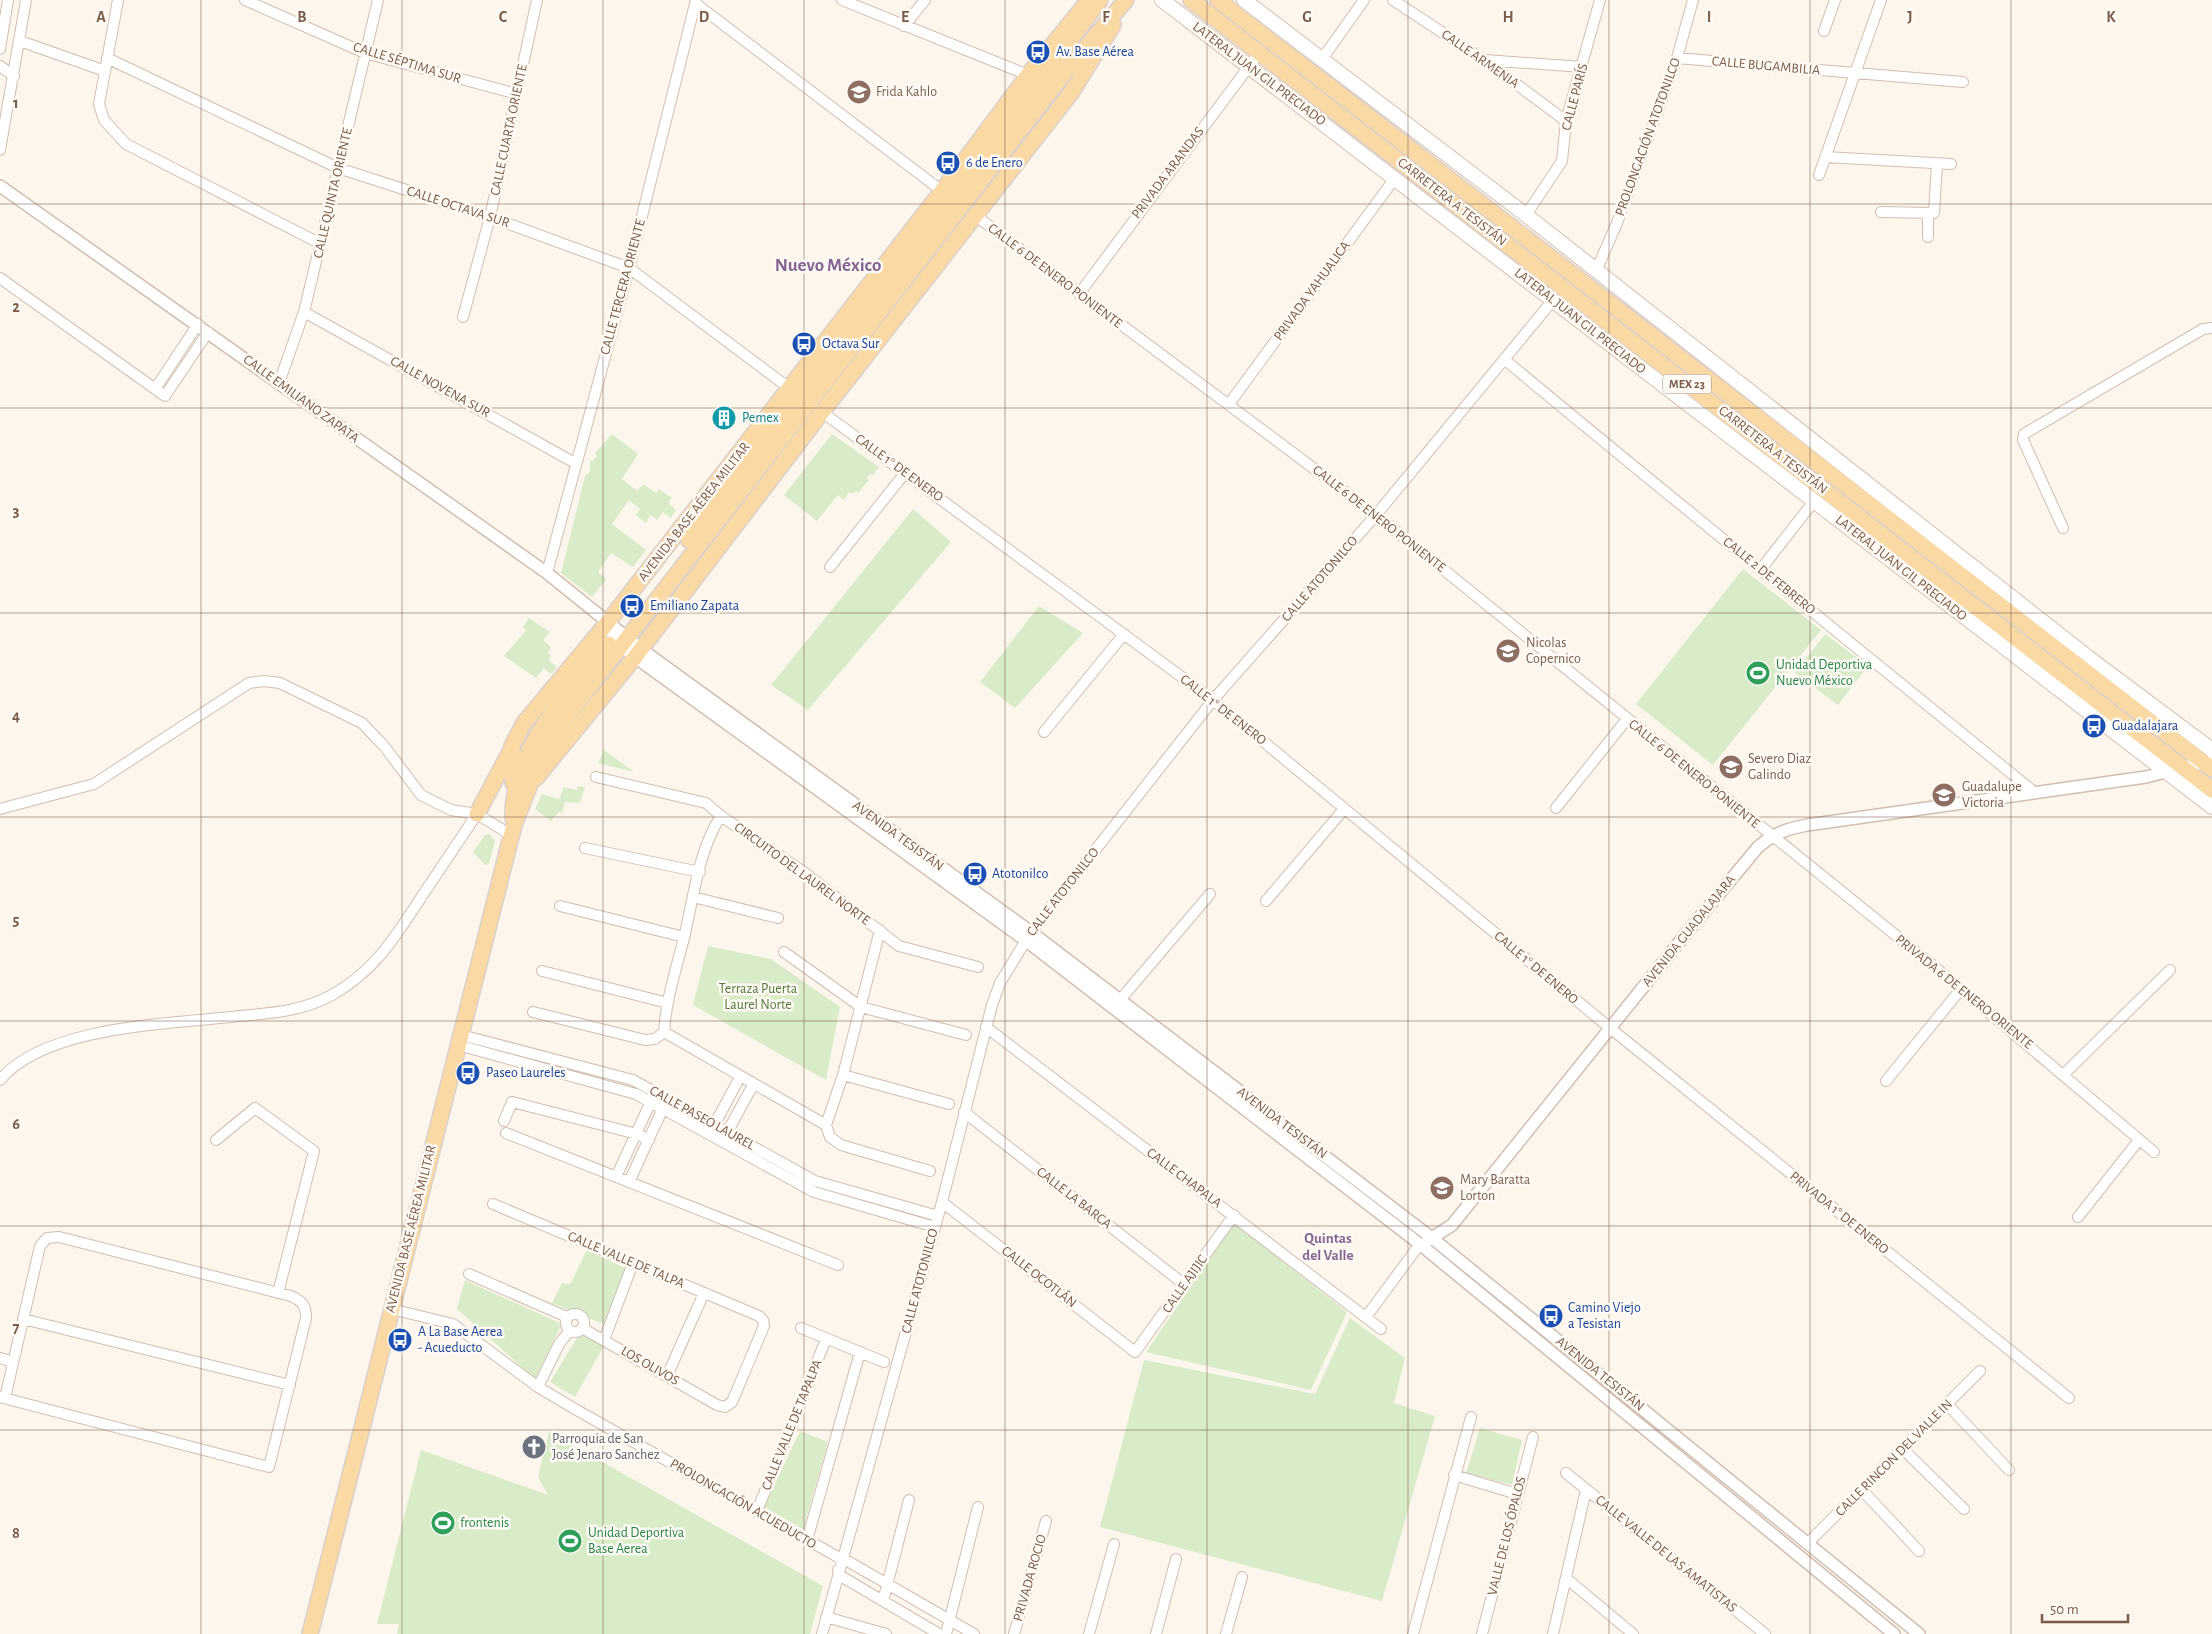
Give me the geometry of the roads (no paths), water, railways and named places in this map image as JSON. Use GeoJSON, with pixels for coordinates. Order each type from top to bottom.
{"type":"FeatureCollection","features":[{"type":"Feature","properties":{"kind":"main road","name":"AVENIDA BASE AÉREA MILITAR"},"geometry":{"type":"LineString","coordinates":[[513,796],[528,751],[539,730],[790,388],[942,191],[1028,75],[1090,0]]}},
{"type":"Feature","properties":{"kind":"main road","name":"AVENIDA BASE AÉREA MILITAR"},"geometry":{"type":"LineString","coordinates":[[310,1634],[512,830],[546,744],[614,630],[962,185],[1100,0]]}},
{"type":"Feature","properties":{"kind":"main road","name":"LATERAL JUAN GIL PRECIADO"},"geometry":{"type":"LineString","coordinates":[[1162,0],[1814,501],[2181,774],[2212,807]]}},
{"type":"Feature","properties":{"kind":"main road","name":"CARRETERA A TESISTÁN"},"geometry":{"type":"LineString","coordinates":[[1191,0],[1651,356],[2181,774],[2212,790]]}},
{"type":"Feature","properties":{"kind":"main road","name":"CARRETERA A TESISTÁN"},"geometry":{"type":"LineString","coordinates":[[1218,0],[2210,763]]}},
{"type":"Feature","properties":{"kind":"main road"},"geometry":{"type":"LineString","coordinates":[[1244,0],[1526,215],[2081,652],[2210,763]]}},
{"type":"Feature","properties":{"kind":"main road","name":"AVENIDA BASE AÉREA MILITAR"},"geometry":{"type":"LineString","coordinates":[[512,830],[512,746],[524,723],[614,630],[1069,67],[1125,2]]}},
{"type":"Feature","properties":{"kind":"main road","name":"AVENIDA BASE AÉREA MILITAR"},"geometry":{"type":"LineString","coordinates":[[530,785],[638,653],[822,412],[1071,93],[1108,36],[1125,2]]}},
{"type":"Feature","properties":{"kind":"main road"},"geometry":{"type":"LineString","coordinates":[[1641,368],[1651,356]]}},
{"type":"Feature","properties":{"kind":"main road"},"geometry":{"type":"LineString","coordinates":[[477,814],[512,746]]}},
{"type":"Feature","properties":{"kind":"street"},"geometry":{"type":"LineString","coordinates":[[0,49],[8,0]]}},
{"type":"Feature","properties":{"kind":"street"},"geometry":{"type":"LineString","coordinates":[[0,150],[26,0]]}},
{"type":"Feature","properties":{"kind":"street"},"geometry":{"type":"LineString","coordinates":[[118,0],[99,104],[104,120],[126,144],[321,244]]}},
{"type":"Feature","properties":{"kind":"street","name":"CALLE SÉPTIMA SUR"},"geometry":{"type":"LineString","coordinates":[[245,0],[365,53],[517,94]]}},
{"type":"Feature","properties":{"kind":"street","name":"CALLE QUINTA ORIENTE"},"geometry":{"type":"LineString","coordinates":[[279,383],[304,312],[378,0]]}},
{"type":"Feature","properties":{"kind":"street","name":"CALLE CUARTA ORIENTE"},"geometry":{"type":"LineString","coordinates":[[463,317],[490,217],[538,0]]}},
{"type":"Feature","properties":{"kind":"street"},"geometry":{"type":"LineString","coordinates":[[842,0],[1028,75]]}},
{"type":"Feature","properties":{"kind":"street"},"geometry":{"type":"LineString","coordinates":[[904,26],[925,0]]}},
{"type":"Feature","properties":{"kind":"street"},"geometry":{"type":"LineString","coordinates":[[1322,60],[1364,0]]}},
{"type":"Feature","properties":{"kind":"street","name":"CALLE ARMENIA"},"geometry":{"type":"LineString","coordinates":[[1393,0],[1484,60],[1566,121]]}},
{"type":"Feature","properties":{"kind":"street","name":"CALLE PARÍS"},"geometry":{"type":"LineString","coordinates":[[1526,215],[1562,161],[1566,121],[1583,67],[1600,0]]}},
{"type":"Feature","properties":{"kind":"street","name":"PROLONGACIÓN ATOTONILCO"},"geometry":{"type":"LineString","coordinates":[[1596,271],[1617,223],[1677,58],[1693,0]]}},
{"type":"Feature","properties":{"kind":"street"},"geometry":{"type":"LineString","coordinates":[[1824,31],[1835,0]]}},
{"type":"Feature","properties":{"kind":"street"},"geometry":{"type":"LineString","coordinates":[[1819,175],[1880,0]]}},
{"type":"Feature","properties":{"kind":"street"},"geometry":{"type":"LineString","coordinates":[[696,1],[942,191]]}},
{"type":"Feature","properties":{"kind":"street","name":"CALLE TERCERA ORIENTE"},"geometry":{"type":"LineString","coordinates":[[547,573],[575,463],[629,268],[696,1]]}},
{"type":"Feature","properties":{"kind":"street"},"geometry":{"type":"LineString","coordinates":[[20,41],[105,72]]}},
{"type":"Feature","properties":{"kind":"street","name":"PRIVADA ARANDAS"},"geometry":{"type":"LineString","coordinates":[[1079,294],[1259,53]]}},
{"type":"Feature","properties":{"kind":"street","name":"CALLE OCTAVA SUR"},"geometry":{"type":"LineString","coordinates":[[107,58],[338,168],[490,217],[629,268],[790,388]]}},
{"type":"Feature","properties":{"kind":"street","name":"CALLE BUGAMBILIA"},"geometry":{"type":"LineString","coordinates":[[1677,58],[1963,82]]}},
{"type":"Feature","properties":{"kind":"street"},"geometry":{"type":"LineString","coordinates":[[1484,60],[1583,67]]}},
{"type":"Feature","properties":{"kind":"street"},"geometry":{"type":"LineString","coordinates":[[0,66],[14,76]]}},
{"type":"Feature","properties":{"kind":"street"},"geometry":{"type":"LineString","coordinates":[[1825,157],[1950,164]]}},
{"type":"Feature","properties":{"kind":"street"},"geometry":{"type":"LineString","coordinates":[[1881,212],[1934,213],[1937,164]]}},
{"type":"Feature","properties":{"kind":"street","name":"PRIVADA YAHUALICA"},"geometry":{"type":"LineString","coordinates":[[1229,404],[1395,178]]}},
{"type":"Feature","properties":{"kind":"street","name":"CALLE EMILIANO ZAPATA"},"geometry":{"type":"LineString","coordinates":[[0,186],[198,324],[547,573],[614,630]]}},
{"type":"Feature","properties":{"kind":"street"},"geometry":{"type":"LineString","coordinates":[[1928,213],[1928,236]]}},
{"type":"Feature","properties":{"kind":"street","name":"CALLE 6 DE ENERO PONIENTE"},"geometry":{"type":"LineString","coordinates":[[976,216],[1376,515],[1770,836]]}},
{"type":"Feature","properties":{"kind":"street"},"geometry":{"type":"LineString","coordinates":[[1,282],[165,396],[208,332]]}},
{"type":"Feature","properties":{"kind":"street","name":"CALLE ATOTONILCO"},"geometry":{"type":"LineString","coordinates":[[840,1558],[942,1202],[986,1027],[1000,982],[1028,936],[1213,700],[1376,515],[1553,300]]}},
{"type":"Feature","properties":{"kind":"street","name":"CALLE NOVENA SUR"},"geometry":{"type":"LineString","coordinates":[[304,312],[575,463]]}},
{"type":"Feature","properties":{"kind":"street"},"geometry":{"type":"LineString","coordinates":[[155,389],[198,324]]}},
{"type":"Feature","properties":{"kind":"street"},"geometry":{"type":"LineString","coordinates":[[2063,528],[2023,440],[2024,434],[2207,329]]}},
{"type":"Feature","properties":{"kind":"street","name":"CALLE 2 DE FEBRERO"},"geometry":{"type":"LineString","coordinates":[[1504,358],[1676,503],[1761,568],[2034,792]]}},
{"type":"Feature","properties":{"kind":"street","name":"CALLE 1° DE ENERO"},"geometry":{"type":"LineString","coordinates":[[822,412],[1213,700],[1610,1028]]}},
{"type":"Feature","properties":{"kind":"street"},"geometry":{"type":"LineString","coordinates":[[830,567],[905,473]]}},
{"type":"Feature","properties":{"kind":"street"},"geometry":{"type":"LineString","coordinates":[[1761,568],[1814,501]]}},
{"type":"Feature","properties":{"kind":"street","name":"AVENIDA TESISTÁN"},"geometry":{"type":"LineString","coordinates":[[614,630],[638,653],[1028,936],[1120,1000],[1432,1238],[1807,1544],[1911,1632]]}},
{"type":"Feature","properties":{"kind":"street"},"geometry":{"type":"LineString","coordinates":[[1044,732],[1124,634]]}},
{"type":"Feature","properties":{"kind":"street"},"geometry":{"type":"LineString","coordinates":[[0,809],[94,784],[249,683],[264,681],[280,683],[362,723],[384,746],[421,794],[451,810],[477,814],[512,830]]}},
{"type":"Feature","properties":{"kind":"street"},"geometry":{"type":"LineString","coordinates":[[1556,808],[1627,719]]}},
{"type":"Feature","properties":{"kind":"street","name":"AVENIDA GUADALAJARA"},"geometry":{"type":"LineString","coordinates":[[1366,1317],[1421,1246],[1452,1225],[1610,1028],[1758,847],[1770,836],[1782,830],[1807,825],[2034,792],[2181,774],[2210,763]]}},
{"type":"Feature","properties":{"kind":"street"},"geometry":{"type":"LineString","coordinates":[[596,777],[706,803],[721,816]]}},
{"type":"Feature","properties":{"kind":"street"},"geometry":{"type":"LineString","coordinates":[[1266,901],[1344,809]]}},
{"type":"Feature","properties":{"kind":"street"},"geometry":{"type":"LineString","coordinates":[[0,1080],[17,1063],[34,1054],[78,1038],[118,1029],[288,1011],[331,996],[352,982],[385,952],[477,814]]}},
{"type":"Feature","properties":{"kind":"street","name":"CIRCUITO DEL LAUREL NORTE"},"geometry":{"type":"LineString","coordinates":[[664,1032],[668,1003],[693,897],[711,833],[721,816],[805,873],[880,930],[843,1075],[826,1125]]}},
{"type":"Feature","properties":{"kind":"street","name":"PRIVADA 6 DE ENERO ORIENTE"},"geometry":{"type":"LineString","coordinates":[[1770,836],[1961,989],[2154,1152]]}},
{"type":"Feature","properties":{"kind":"street"},"geometry":{"type":"LineString","coordinates":[[585,848],[700,872]]}},
{"type":"Feature","properties":{"kind":"street"},"geometry":{"type":"LineString","coordinates":[[1120,1000],[1210,894]]}},
{"type":"Feature","properties":{"kind":"street"},"geometry":{"type":"LineString","coordinates":[[693,897],[778,918]]}},
{"type":"Feature","properties":{"kind":"street"},"geometry":{"type":"LineString","coordinates":[[560,906],[684,937]]}},
{"type":"Feature","properties":{"kind":"street"},"geometry":{"type":"LineString","coordinates":[[880,930],[899,946],[978,967]]}},
{"type":"Feature","properties":{"kind":"street","name":"AVENIDA TESISTÁN"},"geometry":{"type":"LineString","coordinates":[[1028,936],[1421,1246],[1894,1634]]}},
{"type":"Feature","properties":{"kind":"street"},"geometry":{"type":"LineString","coordinates":[[784,952],[860,1007],[966,1035]]}},
{"type":"Feature","properties":{"kind":"street"},"geometry":{"type":"LineString","coordinates":[[2063,1074],[2170,970]]}},
{"type":"Feature","properties":{"kind":"street"},"geometry":{"type":"LineString","coordinates":[[542,971],[668,1003]]}},
{"type":"Feature","properties":{"kind":"street"},"geometry":{"type":"LineString","coordinates":[[1886,1081],[1961,989]]}},
{"type":"Feature","properties":{"kind":"street"},"geometry":{"type":"LineString","coordinates":[[534,1012],[645,1040],[655,1039],[664,1032],[753,1085],[826,1125],[830,1137],[842,1145],[930,1171]]}},
{"type":"Feature","properties":{"kind":"street","name":"CALLE CHAPALA"},"geometry":{"type":"LineString","coordinates":[[986,1027],[1381,1329]]}},
{"type":"Feature","properties":{"kind":"street","name":"PRIVADA 1° DE ENERO"},"geometry":{"type":"LineString","coordinates":[[1610,1028],[2069,1398]]}},
{"type":"Feature","properties":{"kind":"street","name":"CALLE PASEO LAUREL"},"geometry":{"type":"LineString","coordinates":[[459,1040],[628,1092],[668,1099],[711,1130]]}},
{"type":"Feature","properties":{"kind":"street"},"geometry":{"type":"LineString","coordinates":[[843,1075],[949,1104]]}},
{"type":"Feature","properties":{"kind":"street"},"geometry":{"type":"LineString","coordinates":[[711,1130],[740,1077]]}},
{"type":"Feature","properties":{"kind":"street"},"geometry":{"type":"LineString","coordinates":[[725,1137],[753,1085]]}},
{"type":"Feature","properties":{"kind":"street"},"geometry":{"type":"LineString","coordinates":[[616,1177],[653,1097]]}},
{"type":"Feature","properties":{"kind":"street","name":"CALLE PASEO LAUREL"},"geometry":{"type":"LineString","coordinates":[[653,1097],[663,1109],[711,1130],[815,1181],[938,1216]]}},
{"type":"Feature","properties":{"kind":"street"},"geometry":{"type":"LineString","coordinates":[[629,1182],[668,1099]]}},
{"type":"Feature","properties":{"kind":"street"},"geometry":{"type":"LineString","coordinates":[[504,1121],[512,1102],[637,1134],[649,1140]]}},
{"type":"Feature","properties":{"kind":"street"},"geometry":{"type":"LineString","coordinates":[[216,1140],[254,1108],[314,1151],[278,1292]]}},
{"type":"Feature","properties":{"kind":"street","name":"CALLE LA BARCA"},"geometry":{"type":"LineString","coordinates":[[964,1112],[1185,1285]]}},
{"type":"Feature","properties":{"kind":"street"},"geometry":{"type":"LineString","coordinates":[[506,1133],[838,1265]]}},
{"type":"Feature","properties":{"kind":"street","name":"CALLE PASEO LAUREL"},"geometry":{"type":"LineString","coordinates":[[725,1137],[814,1192],[935,1227]]}},
{"type":"Feature","properties":{"kind":"street"},"geometry":{"type":"LineString","coordinates":[[2078,1217],[2139,1140]]}},
{"type":"Feature","properties":{"kind":"street","name":"CALLE OCOTLÁN"},"geometry":{"type":"LineString","coordinates":[[942,1202],[1135,1352]]}},
{"type":"Feature","properties":{"kind":"street","name":"CALLE VALLE DE TALPA"},"geometry":{"type":"LineString","coordinates":[[493,1204],[759,1316],[763,1320],[764,1326],[732,1402],[725,1407],[717,1405]]}},
{"type":"Feature","properties":{"kind":"street","name":"CALLE AJIJIC"},"geometry":{"type":"LineString","coordinates":[[1135,1352],[1234,1216]]}},
{"type":"Feature","properties":{"kind":"street"},"geometry":{"type":"LineString","coordinates":[[48,1238],[59,1238],[278,1292],[300,1300],[306,1308],[306,1318],[269,1467],[2,1397],[13,1362],[23,1318],[40,1246],[48,1238]]}},
{"type":"Feature","properties":{"kind":"street"},"geometry":{"type":"LineString","coordinates":[[604,1340],[633,1264]]}},
{"type":"Feature","properties":{"kind":"street"},"geometry":{"type":"LineString","coordinates":[[469,1274],[567,1317],[574,1314],[581,1316],[583,1320],[582,1328],[574,1332],[570,1330],[566,1324],[567,1317]]}},
{"type":"Feature","properties":{"kind":"street"},"geometry":{"type":"LineString","coordinates":[[667,1376],[704,1293]]}},
{"type":"Feature","properties":{"kind":"street","name":"PROLONGACIÓN ACUEDUCTO"},"geometry":{"type":"LineString","coordinates":[[391,1309],[454,1324],[538,1387],[974,1634]]}},
{"type":"Feature","properties":{"kind":"street"},"geometry":{"type":"LineString","coordinates":[[23,1318],[290,1385]]}},
{"type":"Feature","properties":{"kind":"street","name":"LOS OLIVOS"},"geometry":{"type":"LineString","coordinates":[[582,1328],[717,1405]]}},
{"type":"Feature","properties":{"kind":"street"},"geometry":{"type":"LineString","coordinates":[[801,1328],[884,1362]]}},
{"type":"Feature","properties":{"kind":"street"},"geometry":{"type":"LineString","coordinates":[[538,1387],[548,1365],[570,1330]]}},
{"type":"Feature","properties":{"kind":"street","name":"CALLE VALLE DE TAPALPA"},"geometry":{"type":"LineString","coordinates":[[757,1511],[826,1339]]}},
{"type":"Feature","properties":{"kind":"street"},"geometry":{"type":"LineString","coordinates":[[807,1540],[860,1352]]}},
{"type":"Feature","properties":{"kind":"street"},"geometry":{"type":"LineString","coordinates":[[0,1358],[13,1362]]}},
{"type":"Feature","properties":{"kind":"street","name":"CALLE RINCON DEL VALLE IN"},"geometry":{"type":"LineString","coordinates":[[1807,1544],[1980,1371]]}},
{"type":"Feature","properties":{"kind":"street"},"geometry":{"type":"LineString","coordinates":[[1947,1404],[2009,1470]]}},
{"type":"Feature","properties":{"kind":"street"},"geometry":{"type":"LineString","coordinates":[[1413,1634],[1471,1417]]}},
{"type":"Feature","properties":{"kind":"street","name":"VALLE DE LOS ÓPALOS"},"geometry":{"type":"LineString","coordinates":[[1482,1634],[1532,1438]]}},
{"type":"Feature","properties":{"kind":"street"},"geometry":{"type":"LineString","coordinates":[[1903,1449],[1964,1509]]}},
{"type":"Feature","properties":{"kind":"street","name":"CALLE VALLE DE LAS AMATISTAS"},"geometry":{"type":"LineString","coordinates":[[1566,1474],[1765,1634]]}},
{"type":"Feature","properties":{"kind":"street"},"geometry":{"type":"LineString","coordinates":[[1454,1475],[1517,1494]]}},
{"type":"Feature","properties":{"kind":"street"},"geometry":{"type":"LineString","coordinates":[[1553,1634],[1586,1490]]}},
{"type":"Feature","properties":{"kind":"street"},"geometry":{"type":"LineString","coordinates":[[1862,1490],[1919,1551]]}},
{"type":"Feature","properties":{"kind":"street"},"geometry":{"type":"LineString","coordinates":[[883,1601],[909,1500]]}},
{"type":"Feature","properties":{"kind":"street"},"geometry":{"type":"LineString","coordinates":[[946,1634],[978,1507]]}},
{"type":"Feature","properties":{"kind":"street","name":"PRIVADA ROCIO"},"geometry":{"type":"LineString","coordinates":[[1014,1634],[1046,1522]]}},
{"type":"Feature","properties":{"kind":"street"},"geometry":{"type":"LineString","coordinates":[[1088,1634],[1114,1544]]}},
{"type":"Feature","properties":{"kind":"street"},"geometry":{"type":"LineString","coordinates":[[822,1634],[839,1575],[840,1558]]}},
{"type":"Feature","properties":{"kind":"street"},"geometry":{"type":"LineString","coordinates":[[1156,1634],[1176,1559]]}},
{"type":"Feature","properties":{"kind":"street"},"geometry":{"type":"LineString","coordinates":[[839,1575],[939,1634]]}},
{"type":"Feature","properties":{"kind":"street"},"geometry":{"type":"LineString","coordinates":[[1226,1634],[1242,1576]]}},
{"type":"Feature","properties":{"kind":"street"},"geometry":{"type":"LineString","coordinates":[[1566,1578],[1633,1634]]}},
{"type":"Feature","properties":{"kind":"street"},"geometry":{"type":"LineString","coordinates":[[826,1617],[886,1634]]}},
{"type":"Feature","properties":{"kind":"place","name":"Av. Base Aérea"},"geometry":{"type":"Point","coordinates":[1038,52]}},
{"type":"Feature","properties":{"kind":"place","name":"Frida Kahlo"},"geometry":{"type":"Point","coordinates":[859,92]}},
{"type":"Feature","properties":{"kind":"place","name":"6 de Enero"},"geometry":{"type":"Point","coordinates":[948,163]}},
{"type":"Feature","properties":{"kind":"place","name":"Octava Sur"},"geometry":{"type":"Point","coordinates":[804,344]}},
{"type":"Feature","properties":{"kind":"place","name":"Pemex"},"geometry":{"type":"Point","coordinates":[724,418]}},
{"type":"Feature","properties":{"kind":"place","name":"Emiliano Zapata"},"geometry":{"type":"Point","coordinates":[632,606]}},
{"type":"Feature","properties":{"kind":"place","name":"Nicolas Copernico"},"geometry":{"type":"Point","coordinates":[1508,651]}},
{"type":"Feature","properties":{"kind":"place","name":"Unidad Deportiva Nuevo México"},"geometry":{"type":"Point","coordinates":[1758,673]}},
{"type":"Feature","properties":{"kind":"place","name":"Guadalajara"},"geometry":{"type":"Point","coordinates":[2094,726]}},
{"type":"Feature","properties":{"kind":"place","name":"Severo Diaz Galindo"},"geometry":{"type":"Point","coordinates":[1731,767]}},
{"type":"Feature","properties":{"kind":"place","name":"Guadalupe Victoria"},"geometry":{"type":"Point","coordinates":[1944,795]}},
{"type":"Feature","properties":{"kind":"place","name":"Atotonilco"},"geometry":{"type":"Point","coordinates":[975,874]}},
{"type":"Feature","properties":{"kind":"place","name":"Paseo Laureles"},"geometry":{"type":"Point","coordinates":[468,1073]}},
{"type":"Feature","properties":{"kind":"place","name":"Mary Baratta Lorton"},"geometry":{"type":"Point","coordinates":[1442,1188]}},
{"type":"Feature","properties":{"kind":"place","name":"Camino Viejo a Tesistan"},"geometry":{"type":"Point","coordinates":[1551,1316]}},
{"type":"Feature","properties":{"kind":"place","name":"A La Base Aerea - Acueducto"},"geometry":{"type":"Point","coordinates":[400,1340]}},
{"type":"Feature","properties":{"kind":"place","name":"Parroquia de San José Jenaro Sanchez"},"geometry":{"type":"Point","coordinates":[534,1447]}},
{"type":"Feature","properties":{"kind":"place","name":"frontenis"},"geometry":{"type":"Point","coordinates":[443,1523]}},
{"type":"Feature","properties":{"kind":"place","name":"Unidad Deportiva Base Aerea"},"geometry":{"type":"Point","coordinates":[570,1541]}},
{"type":"Feature","properties":{"kind":"district","name":"Nuevo México"},"geometry":{"type":"Point","coordinates":[828,265]}},
{"type":"Feature","properties":{"kind":"district","name":"Quintas del Valle"},"geometry":{"type":"Point","coordinates":[1328,1246]}},
{"type":"Feature","properties":{"kind":"park label","name":"Terraza Puerta Laurel Norte"},"geometry":{"type":"Point","coordinates":[758,998]}}]}
